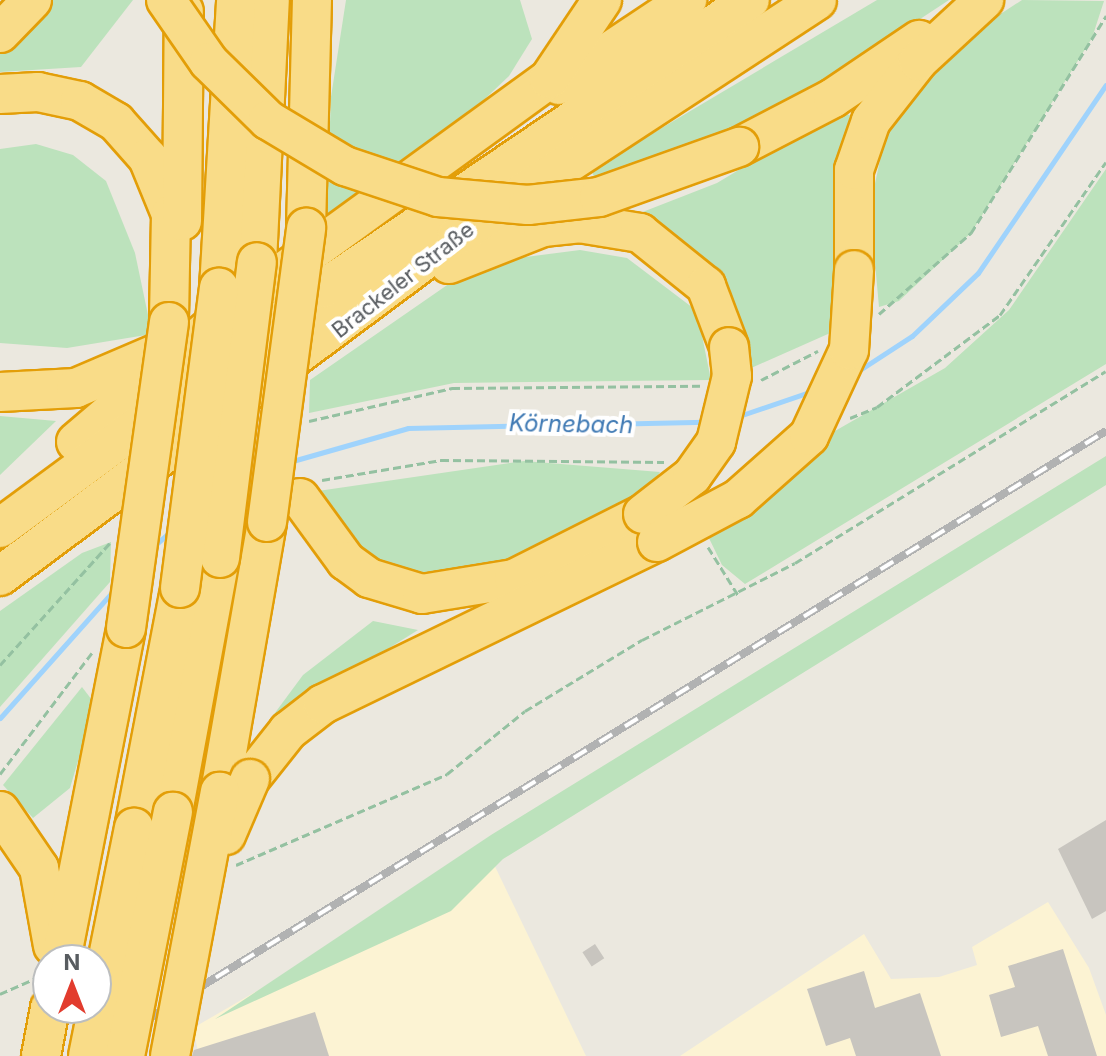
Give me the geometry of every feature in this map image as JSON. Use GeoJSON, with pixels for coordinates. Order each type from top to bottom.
{"type":"FeatureCollection","features":[{"type":"Feature","properties":{"kind":"highway"},"geometry":{"type":"LineString","coordinates":[[0,33],[32,0]]}},
{"type":"Feature","properties":{"kind":"highway"},"geometry":{"type":"LineString","coordinates":[[166,0],[209,62],[268,120],[345,166],[438,197],[528,205],[599,197],[739,147],[833,98],[983,0]]}},
{"type":"Feature","properties":{"kind":"highway"},"geometry":{"type":"LineString","coordinates":[[64,944],[126,628],[181,228],[183,0]]}},
{"type":"Feature","properties":{"kind":"highway"},"geometry":{"type":"LineString","coordinates":[[88,1056],[180,588],[225,299],[236,0]]}},
{"type":"Feature","properties":{"kind":"highway"},"geometry":{"type":"LineString","coordinates":[[125,1056],[220,558],[257,262],[270,0]]}},
{"type":"Feature","properties":{"kind":"highway"},"geometry":{"type":"LineString","coordinates":[[170,1056],[195,933],[235,785],[267,522],[294,407],[306,228],[314,43],[312,0]]}},
{"type":"Feature","properties":{"kind":"highway"},"geometry":{"type":"LineString","coordinates":[[314,43],[321,0]]}},
{"type":"Feature","properties":{"kind":"highway"},"geometry":{"type":"LineString","coordinates":[[507,112],[569,57],[602,0]]}},
{"type":"Feature","properties":{"kind":"highway"},"geometry":{"type":"LineString","coordinates":[[0,392],[54,393],[99,382],[507,112],[687,0]]}},
{"type":"Feature","properties":{"kind":"highway","name":"Brackeler Straße"},"geometry":{"type":"LineString","coordinates":[[0,528],[325,288],[750,0]]}},
{"type":"Feature","properties":{"kind":"highway","name":"Brackeler Straße"},"geometry":{"type":"LineString","coordinates":[[0,576],[540,179],[817,0]]}},
{"type":"Feature","properties":{"kind":"highway"},"geometry":{"type":"LineString","coordinates":[[294,407],[309,489],[346,561],[369,578],[422,594],[514,579],[738,499],[809,436],[849,350],[854,270],[854,170],[871,121],[918,61],[983,0]]}},
{"type":"Feature","properties":{"kind":"highway"},"geometry":{"type":"LineString","coordinates":[[0,94],[38,92],[80,101],[116,122],[148,158],[171,214],[169,322]]}},
{"type":"Feature","properties":{"kind":"highway"},"geometry":{"type":"LineString","coordinates":[[235,785],[288,731],[323,704],[650,528],[716,442],[729,402],[729,347],[718,306],[691,269],[640,233],[609,225],[514,234],[386,295]]}},
{"type":"Feature","properties":{"kind":"highway"},"geometry":{"type":"LineString","coordinates":[[0,503],[225,299]]}},
{"type":"Feature","properties":{"kind":"highway"},"geometry":{"type":"LineString","coordinates":[[9,821],[39,868],[51,944]]}},
{"type":"Feature","properties":{"kind":"highway"},"geometry":{"type":"LineString","coordinates":[[41,1056],[47,1024]]}},
{"type":"Feature","properties":{"kind":"path"},"geometry":{"type":"LineString","coordinates":[[875,316],[971,233],[1106,16]]}},
{"type":"Feature","properties":{"kind":"path"},"geometry":{"type":"LineString","coordinates":[[840,422],[877,407],[1000,315],[1106,162]]}},
{"type":"Feature","properties":{"kind":"path"},"geometry":{"type":"LineString","coordinates":[[745,382],[828,346]]}},
{"type":"Feature","properties":{"kind":"path"},"geometry":{"type":"LineString","coordinates":[[221,874],[447,774],[525,711],[642,640],[795,563],[1106,371]]}},
{"type":"Feature","properties":{"kind":"path"},"geometry":{"type":"LineString","coordinates":[[294,407],[452,388],[716,384]]}},
{"type":"Feature","properties":{"kind":"path"},"geometry":{"type":"LineString","coordinates":[[309,489],[441,460],[674,462]]}},
{"type":"Feature","properties":{"kind":"path"},"geometry":{"type":"LineString","coordinates":[[0,665],[123,532]]}},
{"type":"Feature","properties":{"kind":"path"},"geometry":{"type":"LineString","coordinates":[[0,774],[93,651]]}},
{"type":"Feature","properties":{"kind":"path"},"geometry":{"type":"LineString","coordinates":[[0,994],[32,979]]}},
{"type":"Feature","properties":{"kind":"shaded area"},"geometry":{"type":"Polygon","coordinates":[[[490,856],[586,1056],[199,1056],[193,1028],[490,856]]]}},
{"type":"Feature","properties":{"kind":"shaded area"},"geometry":{"type":"Polygon","coordinates":[[[1048,902],[1089,968],[1106,1015],[1106,1056],[680,1056],[864,934],[891,979],[939,977],[977,965],[972,947],[1048,902]]]}},
{"type":"Feature","properties":{"kind":"green space"},"geometry":{"type":"Polygon","coordinates":[[[47,0],[133,0],[81,67],[0,72],[0,49],[47,0]]]}},
{"type":"Feature","properties":{"kind":"green space"},"geometry":{"type":"Polygon","coordinates":[[[346,0],[520,0],[532,39],[509,76],[450,132],[326,225],[331,97],[346,0]]]}},
{"type":"Feature","properties":{"kind":"green space"},"geometry":{"type":"Polygon","coordinates":[[[877,0],[949,0],[788,106],[597,183],[591,170],[877,0]]]}},
{"type":"Feature","properties":{"kind":"green space"},"geometry":{"type":"Polygon","coordinates":[[[1022,0],[1104,1],[1092,38],[971,233],[899,301],[879,307],[870,207],[890,113],[953,45],[1022,0]]]}},
{"type":"Feature","properties":{"kind":"green space"},"geometry":{"type":"Polygon","coordinates":[[[838,110],[856,118],[837,330],[749,369],[743,345],[611,216],[640,213],[717,183],[838,110]]]}},
{"type":"Feature","properties":{"kind":"green space"},"geometry":{"type":"Polygon","coordinates":[[[36,144],[73,155],[106,181],[135,253],[152,334],[67,348],[0,343],[0,149],[36,144]]]}},
{"type":"Feature","properties":{"kind":"green space"},"geometry":{"type":"Polygon","coordinates":[[[1106,169],[1106,364],[745,584],[722,565],[707,534],[828,435],[945,368],[1009,310],[1106,169]]]}},
{"type":"Feature","properties":{"kind":"green space"},"geometry":{"type":"Polygon","coordinates":[[[580,250],[627,258],[697,311],[711,380],[454,383],[309,413],[310,380],[479,263],[580,250]]]}},
{"type":"Feature","properties":{"kind":"green space"},"geometry":{"type":"Polygon","coordinates":[[[0,416],[56,421],[0,475],[0,416]]]}},
{"type":"Feature","properties":{"kind":"green space"},"geometry":{"type":"Polygon","coordinates":[[[1106,456],[1106,485],[503,859],[451,911],[215,1019],[491,835],[1106,456]]]}},
{"type":"Feature","properties":{"kind":"green space"},"geometry":{"type":"Polygon","coordinates":[[[524,461],[660,472],[647,491],[509,566],[442,578],[397,570],[359,552],[318,491],[524,461]]]}},
{"type":"Feature","properties":{"kind":"green space"},"geometry":{"type":"Polygon","coordinates":[[[111,542],[110,582],[0,707],[0,611],[82,553],[111,542]]]}},
{"type":"Feature","properties":{"kind":"green space"},"geometry":{"type":"Polygon","coordinates":[[[373,621],[418,630],[266,725],[303,675],[373,621]]]}},
{"type":"Feature","properties":{"kind":"green space"},"geometry":{"type":"Polygon","coordinates":[[[82,687],[95,704],[70,788],[33,818],[3,785],[82,687]]]}},
{"type":"Feature","properties":{"kind":"building"},"geometry":{"type":"Polygon","coordinates":[[[1106,820],[1106,911],[1092,919],[1058,849],[1106,820]]]}},
{"type":"Feature","properties":{"kind":"building"},"geometry":{"type":"Polygon","coordinates":[[[595,944],[604,958],[592,966],[582,952],[595,944]]]}},
{"type":"Feature","properties":{"kind":"building"},"geometry":{"type":"Polygon","coordinates":[[[1063,949],[1097,1056],[1048,1056],[1038,1026],[1001,1037],[989,995],[1015,987],[1008,966],[1063,949]]]}},
{"type":"Feature","properties":{"kind":"building"},"geometry":{"type":"Polygon","coordinates":[[[864,971],[875,1008],[920,993],[941,1056],[856,1056],[850,1038],[826,1046],[807,989],[864,971]]]}},
{"type":"Feature","properties":{"kind":"building"},"geometry":{"type":"Polygon","coordinates":[[[315,1012],[329,1056],[192,1056],[194,1050],[315,1012]]]}},
{"type":"Feature","properties":{"kind":"waterway","name":"Körnebach"},"geometry":{"type":"LineString","coordinates":[[855,373],[912,336],[978,273],[1106,85]]}},
{"type":"Feature","properties":{"kind":"waterway","name":"Körnebach"},"geometry":{"type":"LineString","coordinates":[[739,416],[813,391]]}},
{"type":"Feature","properties":{"kind":"waterway","name":"Körnebach"},"geometry":{"type":"LineString","coordinates":[[289,462],[408,428],[706,422]]}},
{"type":"Feature","properties":{"kind":"waterway","name":"Körnebach"},"geometry":{"type":"LineString","coordinates":[[155,545],[171,531]]}},
{"type":"Feature","properties":{"kind":"waterway","name":"Körnebach"},"geometry":{"type":"LineString","coordinates":[[0,718],[116,588]]}},
{"type":"Feature","properties":{"kind":"railway"},"geometry":{"type":"LineString","coordinates":[[88,1056],[1106,431]]}}]}
